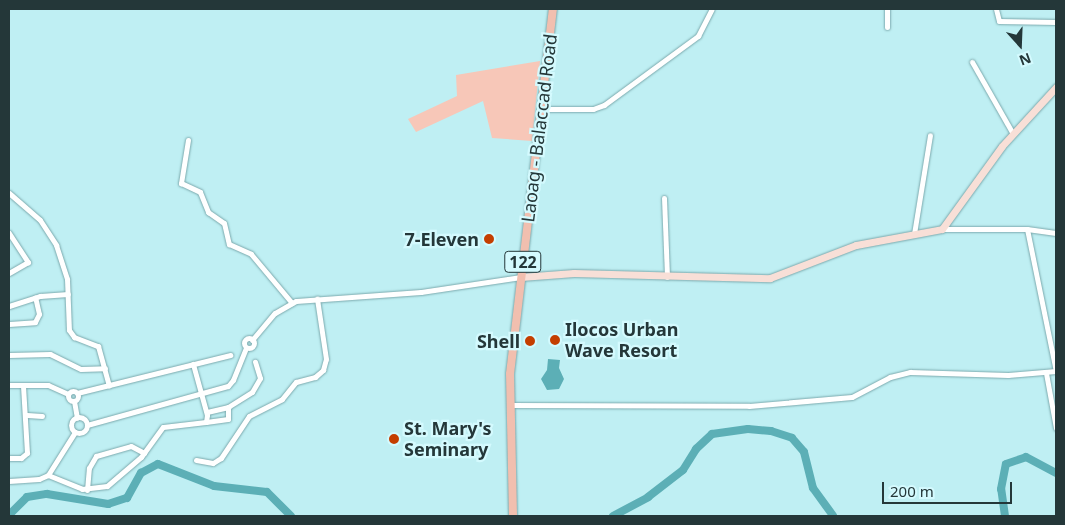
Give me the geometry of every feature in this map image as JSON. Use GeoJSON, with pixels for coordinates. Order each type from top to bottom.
{"type":"FeatureCollection","features":[{"type":"Feature","properties":{"kind":"main road","name":"Laoag - Balaccad Road"},"geometry":{"type":"LineString","coordinates":[[513,516],[509,405],[521,277],[553,9]]}},
{"type":"Feature","properties":{"kind":"street"},"geometry":{"type":"LineString","coordinates":[[542,109],[593,108],[604,105],[698,36],[712,9]]}},
{"type":"Feature","properties":{"kind":"street"},"geometry":{"type":"LineString","coordinates":[[887,9],[887,28]]}},
{"type":"Feature","properties":{"kind":"street"},"geometry":{"type":"LineString","coordinates":[[996,9],[999,20],[1056,22]]}},
{"type":"Feature","properties":{"kind":"street"},"geometry":{"type":"LineString","coordinates":[[972,62],[1013,134]]}},
{"type":"Feature","properties":{"kind":"street"},"geometry":{"type":"LineString","coordinates":[[942,229],[1013,134],[1056,87]]}},
{"type":"Feature","properties":{"kind":"street"},"geometry":{"type":"LineString","coordinates":[[914,234],[930,136]]}},
{"type":"Feature","properties":{"kind":"street"},"geometry":{"type":"LineString","coordinates":[[188,140],[181,183],[200,192],[208,212],[224,223],[229,244],[251,254],[292,302]]}},
{"type":"Feature","properties":{"kind":"street"},"geometry":{"type":"LineString","coordinates":[[9,193],[21,201],[49,231],[63,265],[68,294],[69,330],[74,337],[98,346],[109,386]]}},
{"type":"Feature","properties":{"kind":"street"},"geometry":{"type":"LineString","coordinates":[[664,198],[667,277]]}},
{"type":"Feature","properties":{"kind":"street"},"geometry":{"type":"LineString","coordinates":[[75,432],[83,432],[87,425],[231,384],[246,347],[253,346],[252,340],[275,313],[292,302],[421,292],[521,277],[574,273],[667,277],[770,278],[856,245],[942,229],[1027,229],[1056,233]]}},
{"type":"Feature","properties":{"kind":"street"},"geometry":{"type":"LineString","coordinates":[[509,405],[749,406],[852,397],[890,377],[910,372],[1056,371],[1027,229]]}},
{"type":"Feature","properties":{"kind":"street"},"geometry":{"type":"LineString","coordinates":[[9,233],[28,262],[9,273]]}},
{"type":"Feature","properties":{"kind":"street"},"geometry":{"type":"LineString","coordinates":[[9,306],[35,297],[68,294]]}},
{"type":"Feature","properties":{"kind":"street"},"geometry":{"type":"LineString","coordinates":[[9,324],[35,322],[39,314],[35,297]]}},
{"type":"Feature","properties":{"kind":"street"},"geometry":{"type":"LineString","coordinates":[[196,460],[213,463],[221,458],[249,416],[282,399],[296,382],[315,377],[323,370],[326,359],[317,299]]}},
{"type":"Feature","properties":{"kind":"street"},"geometry":{"type":"LineString","coordinates":[[9,355],[50,354],[82,369],[105,368]]}},
{"type":"Feature","properties":{"kind":"street"},"geometry":{"type":"LineString","coordinates":[[68,394],[74,391],[77,393],[109,386],[230,355]]}},
{"type":"Feature","properties":{"kind":"street"},"geometry":{"type":"LineString","coordinates":[[207,412],[228,407],[255,388],[261,374],[255,362]]}},
{"type":"Feature","properties":{"kind":"street"},"geometry":{"type":"LineString","coordinates":[[193,364],[207,412],[206,422]]}},
{"type":"Feature","properties":{"kind":"street"},"geometry":{"type":"LineString","coordinates":[[1046,372],[1056,428]]}},
{"type":"Feature","properties":{"kind":"street"},"geometry":{"type":"LineString","coordinates":[[9,385],[48,384],[68,394],[70,400],[74,401]]}},
{"type":"Feature","properties":{"kind":"street"},"geometry":{"type":"LineString","coordinates":[[9,458],[21,458],[27,453],[23,385]]}},
{"type":"Feature","properties":{"kind":"street"},"geometry":{"type":"LineString","coordinates":[[77,393],[74,401],[78,418]]}},
{"type":"Feature","properties":{"kind":"street"},"geometry":{"type":"LineString","coordinates":[[48,475],[87,490],[111,484],[144,453],[162,427],[228,419],[228,407]]}},
{"type":"Feature","properties":{"kind":"street"},"geometry":{"type":"LineString","coordinates":[[26,414],[42,416]]}},
{"type":"Feature","properties":{"kind":"street"},"geometry":{"type":"LineString","coordinates":[[9,481],[39,479],[48,475],[75,432],[72,422],[78,418],[83,418],[87,425]]}},
{"type":"Feature","properties":{"kind":"street"},"geometry":{"type":"LineString","coordinates":[[87,490],[89,468],[96,456],[131,446],[144,453]]}},
{"type":"Feature","properties":{"kind":"shaded area"},"geometry":{"type":"Polygon","coordinates":[[[540,61],[532,141],[492,138],[483,101],[416,132],[408,119],[457,96],[456,75],[540,61]]]}},
{"type":"Feature","properties":{"kind":"water"},"geometry":{"type":"Polygon","coordinates":[[[548,359],[560,360],[559,368],[564,379],[559,389],[547,390],[541,379],[547,370],[548,359]]]}},
{"type":"Feature","properties":{"kind":"waterway"},"geometry":{"type":"LineString","coordinates":[[613,516],[648,497],[683,470],[696,449],[712,434],[748,429],[771,431],[792,438],[804,452],[813,488],[833,516]]}},
{"type":"Feature","properties":{"kind":"waterway"},"geometry":{"type":"LineString","coordinates":[[1005,516],[1001,489],[1006,464],[1026,457],[1056,473]]}},
{"type":"Feature","properties":{"kind":"waterway"},"geometry":{"type":"LineString","coordinates":[[9,515],[27,497],[47,494],[108,504],[127,498],[141,473],[158,464],[214,486],[267,492],[291,516]]}},
{"type":"Feature","properties":{"kind":"place","name":"7-Eleven"},"geometry":{"type":"Point","coordinates":[489,239]}},
{"type":"Feature","properties":{"kind":"place","name":"Ilocos Urban Wave Resort"},"geometry":{"type":"Point","coordinates":[555,340]}},
{"type":"Feature","properties":{"kind":"place","name":"Shell"},"geometry":{"type":"Point","coordinates":[530,341]}},
{"type":"Feature","properties":{"kind":"place","name":"St. Mary's Seminary"},"geometry":{"type":"Point","coordinates":[394,439]}}]}
